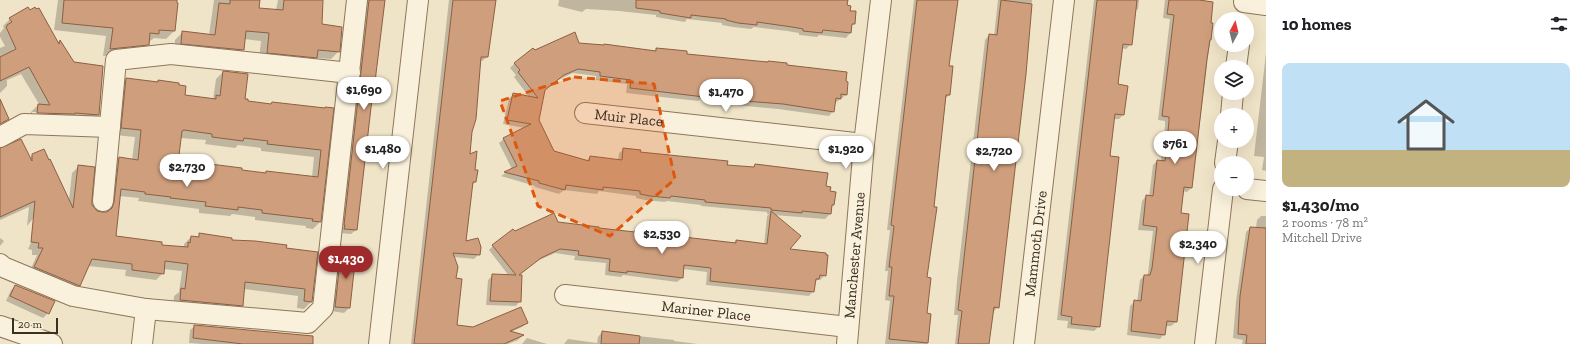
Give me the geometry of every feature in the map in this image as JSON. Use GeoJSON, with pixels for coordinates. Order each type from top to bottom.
{"type":"FeatureCollection","features":[{"type":"Feature","properties":{"kind":"street"},"geometry":{"type":"LineString","coordinates":[[0,264],[73,296],[146,309],[308,324],[323,308],[358,0]]}},
{"type":"Feature","properties":{"kind":"street"},"geometry":{"type":"LineString","coordinates":[[380,344],[418,0]]}},
{"type":"Feature","properties":{"kind":"street","name":"Manchester Avenue"},"geometry":{"type":"LineString","coordinates":[[848,335],[864,144],[881,0]]}},
{"type":"Feature","properties":{"kind":"street","name":"Mammoth Drive"},"geometry":{"type":"LineString","coordinates":[[1024,344],[1064,0]]}},
{"type":"Feature","properties":{"kind":"street"},"geometry":{"type":"LineString","coordinates":[[1243,7],[1266,5]]}},
{"type":"Feature","properties":{"kind":"street"},"geometry":{"type":"LineString","coordinates":[[103,201],[116,60],[171,54],[350,73]]}},
{"type":"Feature","properties":{"kind":"street","name":"Muir Place"},"geometry":{"type":"LineString","coordinates":[[584,113],[864,144]]}},
{"type":"Feature","properties":{"kind":"street"},"geometry":{"type":"LineString","coordinates":[[0,137],[24,124],[110,127]]}},
{"type":"Feature","properties":{"kind":"street"},"geometry":{"type":"LineString","coordinates":[[1254,190],[1266,191]]}},
{"type":"Feature","properties":{"kind":"street"},"geometry":{"type":"LineString","coordinates":[[1205,344],[1222,196]]}},
{"type":"Feature","properties":{"kind":"street","name":"Mariner Place"},"geometry":{"type":"LineString","coordinates":[[565,295],[848,335]]}},
{"type":"Feature","properties":{"kind":"street"},"geometry":{"type":"LineString","coordinates":[[142,344],[146,309]]}},
{"type":"Feature","properties":{"kind":"street"},"geometry":{"type":"LineString","coordinates":[[0,326],[52,344]]}},
{"type":"Feature","properties":{"kind":"highlighted area"},"geometry":{"type":"Polygon","coordinates":[[[574,77],[654,84],[675,179],[610,236],[538,206],[500,101],[574,77]]]}},
{"type":"Feature","properties":{"kind":"building"},"geometry":{"type":"Polygon","coordinates":[[[64,0],[177,0],[175,31],[159,30],[159,34],[150,33],[149,45],[110,49],[113,28],[62,23],[64,0]]]}},
{"type":"Feature","properties":{"kind":"building"},"geometry":{"type":"Polygon","coordinates":[[[230,0],[260,0],[259,8],[283,10],[284,0],[323,0],[322,24],[342,27],[340,52],[318,50],[317,58],[267,53],[269,33],[246,31],[244,50],[181,44],[182,31],[215,35],[219,3],[230,4],[230,0]]]}},
{"type":"Feature","properties":{"kind":"building"},"geometry":{"type":"Polygon","coordinates":[[[369,0],[385,0],[357,230],[344,229],[345,225],[369,0]]]}},
{"type":"Feature","properties":{"kind":"building"},"geometry":{"type":"Polygon","coordinates":[[[453,0],[496,0],[488,57],[481,57],[476,119],[472,132],[470,154],[477,151],[475,170],[478,170],[476,182],[473,182],[466,241],[478,238],[481,247],[480,255],[453,253],[458,267],[456,278],[462,279],[457,325],[473,327],[521,307],[528,323],[510,331],[524,335],[504,344],[414,344],[453,0]]]}},
{"type":"Feature","properties":{"kind":"building"},"geometry":{"type":"Polygon","coordinates":[[[636,0],[848,0],[847,5],[851,6],[850,11],[856,11],[855,24],[852,24],[851,33],[823,30],[822,33],[803,31],[803,29],[757,22],[757,25],[738,23],[726,19],[691,15],[691,18],[660,13],[660,11],[636,8],[636,0]]]}},
{"type":"Feature","properties":{"kind":"building"},"geometry":{"type":"Polygon","coordinates":[[[917,0],[958,0],[949,66],[953,66],[950,95],[946,95],[934,207],[937,207],[927,277],[931,278],[927,313],[931,314],[928,343],[889,339],[894,296],[889,296],[892,267],[889,267],[894,226],[891,225],[917,0]]]}},
{"type":"Feature","properties":{"kind":"building"},"geometry":{"type":"Polygon","coordinates":[[[1001,0],[1032,4],[1026,74],[999,308],[994,307],[989,344],[958,344],[962,311],[958,310],[989,34],[997,35],[1001,0]]]}},
{"type":"Feature","properties":{"kind":"building"},"geometry":{"type":"Polygon","coordinates":[[[1097,0],[1137,0],[1132,45],[1123,44],[1118,84],[1128,86],[1124,115],[1115,114],[1110,156],[1119,157],[1100,327],[1071,324],[1072,317],[1061,315],[1097,0]]]}},
{"type":"Feature","properties":{"kind":"building"},"geometry":{"type":"Polygon","coordinates":[[[1169,0],[1199,0],[1213,2],[1211,23],[1213,23],[1207,59],[1192,188],[1184,187],[1181,213],[1189,214],[1177,322],[1167,321],[1165,335],[1131,331],[1134,300],[1141,301],[1144,275],[1150,275],[1152,268],[1157,227],[1143,225],[1146,195],[1153,196],[1157,160],[1165,161],[1169,117],[1162,116],[1174,15],[1167,14],[1169,0]]]}},
{"type":"Feature","properties":{"kind":"building"},"geometry":{"type":"Polygon","coordinates":[[[28,7],[30,10],[35,7],[36,9],[39,8],[59,44],[60,40],[74,62],[103,66],[99,115],[75,113],[37,113],[38,104],[50,105],[29,67],[0,81],[0,57],[16,49],[6,27],[12,22],[9,18],[28,7]]]}},
{"type":"Feature","properties":{"kind":"building"},"geometry":{"type":"Polygon","coordinates":[[[575,32],[579,43],[604,44],[656,51],[656,48],[687,51],[687,54],[787,63],[787,65],[847,72],[847,95],[841,94],[841,99],[836,98],[834,112],[783,104],[731,100],[733,83],[709,80],[709,84],[705,84],[704,97],[630,88],[631,80],[600,76],[600,72],[578,69],[564,75],[545,90],[539,120],[554,151],[589,161],[590,156],[622,160],[623,148],[641,150],[640,152],[728,161],[727,165],[754,167],[755,164],[828,173],[826,186],[831,187],[830,191],[836,192],[831,214],[771,210],[771,208],[705,202],[705,200],[671,196],[670,198],[650,196],[640,194],[640,191],[603,187],[603,190],[566,185],[565,190],[539,183],[539,181],[504,172],[517,166],[503,138],[531,124],[507,120],[513,93],[538,98],[518,72],[520,70],[514,63],[533,48],[535,50],[575,32]]]}},
{"type":"Feature","properties":{"kind":"building"},"geometry":{"type":"Polygon","coordinates":[[[223,71],[248,74],[245,99],[248,99],[248,101],[334,108],[321,222],[312,221],[313,219],[262,213],[262,210],[238,207],[238,210],[205,206],[206,202],[170,198],[171,197],[121,189],[116,236],[162,242],[162,245],[188,247],[188,242],[190,243],[191,236],[199,237],[199,233],[232,238],[232,240],[287,245],[286,248],[318,252],[312,302],[304,301],[305,289],[245,282],[243,306],[180,300],[181,288],[185,289],[188,264],[165,261],[164,274],[132,270],[132,264],[92,259],[80,286],[34,267],[43,248],[38,248],[39,243],[31,242],[35,201],[0,217],[0,148],[21,139],[32,161],[32,154],[44,149],[73,208],[78,165],[95,167],[92,205],[97,211],[107,212],[112,208],[114,202],[119,157],[138,160],[141,130],[121,128],[126,78],[179,83],[179,85],[186,86],[185,95],[216,99],[216,95],[220,96],[223,71]],[[182,131],[179,155],[181,155],[180,165],[210,168],[210,164],[266,173],[266,171],[318,177],[321,150],[267,144],[268,141],[244,138],[243,141],[212,137],[212,134],[182,131]]]}},
{"type":"Feature","properties":{"kind":"building"},"geometry":{"type":"Polygon","coordinates":[[[0,99],[9,119],[0,124],[0,99]]]}},
{"type":"Feature","properties":{"kind":"building"},"geometry":{"type":"Polygon","coordinates":[[[771,211],[801,236],[790,249],[826,253],[826,255],[828,255],[826,276],[820,275],[819,279],[816,279],[814,292],[710,281],[711,268],[684,265],[683,278],[627,271],[627,273],[609,271],[610,259],[578,255],[579,251],[560,249],[541,258],[519,275],[522,275],[521,302],[490,301],[492,274],[516,275],[492,245],[513,229],[515,231],[554,213],[558,222],[599,228],[635,232],[635,230],[646,232],[646,230],[666,232],[666,235],[736,243],[736,240],[767,244],[771,211]]]}},
{"type":"Feature","properties":{"kind":"building"},"geometry":{"type":"Polygon","coordinates":[[[1250,227],[1266,228],[1266,344],[1246,344],[1247,335],[1238,334],[1240,296],[1250,227]]]}},
{"type":"Feature","properties":{"kind":"building"},"geometry":{"type":"Polygon","coordinates":[[[341,252],[356,253],[350,308],[335,307],[341,252]]]}},
{"type":"Feature","properties":{"kind":"building"},"geometry":{"type":"Polygon","coordinates":[[[15,285],[55,301],[49,314],[10,296],[15,285]]]}},
{"type":"Feature","properties":{"kind":"building"},"geometry":{"type":"Polygon","coordinates":[[[194,325],[313,336],[313,344],[243,344],[193,338],[194,325]]]}},
{"type":"Feature","properties":{"kind":"building"},"geometry":{"type":"Polygon","coordinates":[[[602,331],[640,336],[639,344],[601,344],[602,331]]]}}]}
